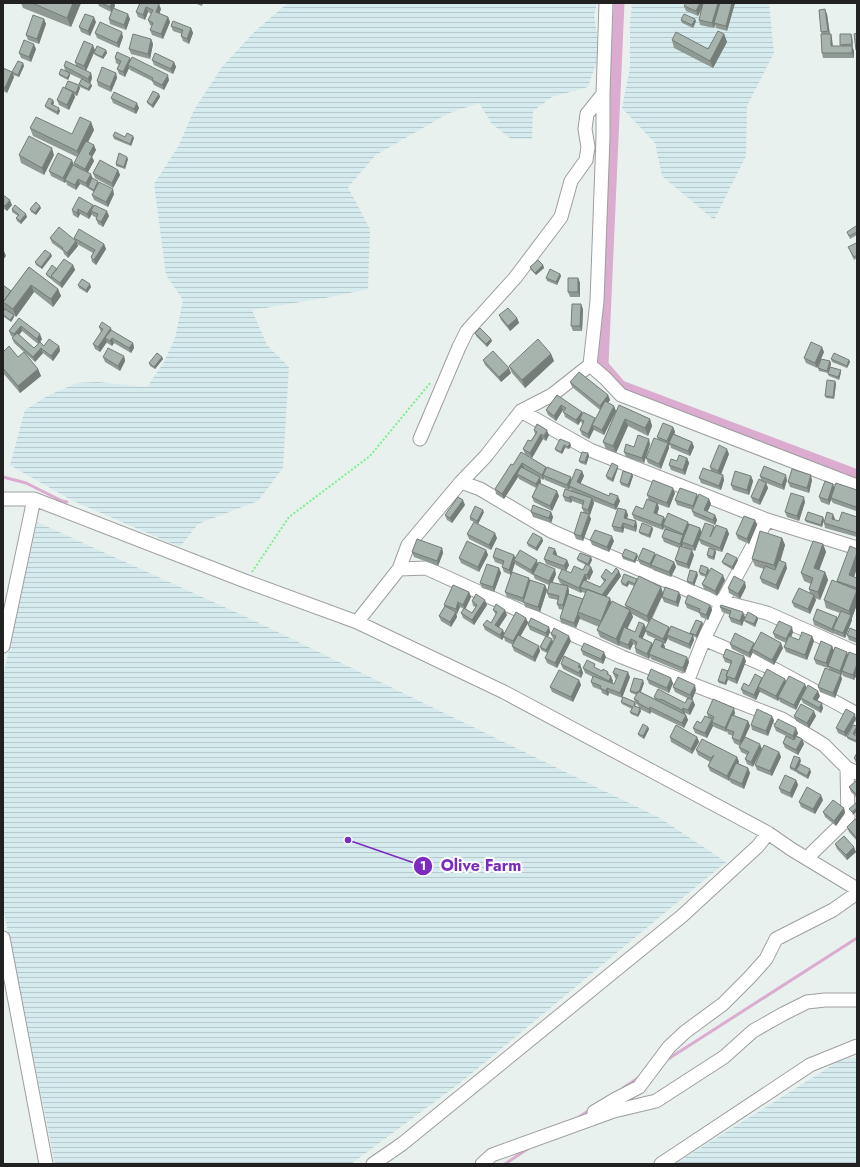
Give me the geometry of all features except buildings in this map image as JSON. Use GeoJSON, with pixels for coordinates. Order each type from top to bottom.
{"type":"FeatureCollection","features":[{"type":"Feature","properties":{"kind":"street"},"geometry":{"type":"LineString","coordinates":[[356,622],[399,569],[408,545],[461,482],[486,456],[521,411],[552,395],[590,365],[597,301],[603,137],[602,94],[606,3]]}},
{"type":"Feature","properties":{"kind":"street"},"geometry":{"type":"LineString","coordinates":[[420,439],[467,331],[515,278],[561,217],[571,181],[586,160],[588,147],[584,129],[587,114],[602,94]]}},
{"type":"Feature","properties":{"kind":"street"},"geometry":{"type":"LineString","coordinates":[[590,365],[606,378],[621,395],[857,486]]}},
{"type":"Feature","properties":{"kind":"street"},"geometry":{"type":"LineString","coordinates":[[521,411],[590,450],[767,520],[857,548]]}},
{"type":"Feature","properties":{"kind":"street"},"geometry":{"type":"LineString","coordinates":[[461,482],[480,489],[551,531],[704,597],[768,613],[857,653]]}},
{"type":"Feature","properties":{"kind":"street"},"geometry":{"type":"LineString","coordinates":[[5,497],[34,499],[245,581],[356,622],[504,692],[768,833],[790,850],[810,860],[857,889]]}},
{"type":"Feature","properties":{"kind":"street"},"geometry":{"type":"LineString","coordinates":[[3,646],[34,499]]}},
{"type":"Feature","properties":{"kind":"street"},"geometry":{"type":"LineString","coordinates":[[687,682],[704,639],[722,602],[767,520]]}},
{"type":"Feature","properties":{"kind":"street"},"geometry":{"type":"LineString","coordinates":[[399,569],[426,568],[500,603],[622,657],[782,719],[824,745],[852,770],[848,818],[812,853],[810,860]]}},
{"type":"Feature","properties":{"kind":"street"},"geometry":{"type":"LineString","coordinates":[[704,639],[776,670],[857,714]]}},
{"type":"Feature","properties":{"kind":"street"},"geometry":{"type":"LineString","coordinates":[[374,1164],[402,1144],[682,916],[758,846],[768,833]]}},
{"type":"Feature","properties":{"kind":"street"},"geometry":{"type":"LineString","coordinates":[[578,1124],[614,1100],[639,1087],[669,1047],[685,1032],[723,1004],[749,978],[766,959],[776,939],[833,910],[857,893]]}},
{"type":"Feature","properties":{"kind":"street"},"geometry":{"type":"LineString","coordinates":[[3,938],[46,1164]]}},
{"type":"Feature","properties":{"kind":"street"},"geometry":{"type":"LineString","coordinates":[[482,1164],[492,1155],[614,1111],[656,1101],[724,1057],[752,1031],[806,1002],[825,1000],[857,1000]]}},
{"type":"Feature","properties":{"kind":"street"},"geometry":{"type":"LineString","coordinates":[[661,1164],[810,1064],[857,1046]]}},
{"type":"Feature","properties":{"kind":"path"},"geometry":{"type":"LineString","coordinates":[[245,581],[289,517],[370,456],[434,377]]}},
{"type":"Feature","properties":{"kind":"shaded area"},"geometry":{"type":"Polygon","coordinates":[[[288,3],[597,3],[594,15],[600,52],[588,87],[552,97],[533,111],[532,139],[511,139],[492,124],[479,103],[447,114],[376,155],[348,187],[370,229],[368,289],[331,297],[252,310],[267,345],[289,367],[283,468],[258,501],[198,524],[180,547],[71,500],[10,465],[25,410],[49,395],[77,383],[98,382],[147,387],[164,362],[175,338],[183,300],[166,275],[154,184],[179,145],[194,110],[222,67],[255,31],[288,3]]]}},
{"type":"Feature","properties":{"kind":"shaded area"},"geometry":{"type":"Polygon","coordinates":[[[632,3],[769,3],[774,53],[747,106],[746,156],[714,220],[662,176],[655,143],[622,108],[630,67],[630,23],[632,3]]]}},
{"type":"Feature","properties":{"kind":"shaded area"},"geometry":{"type":"Polygon","coordinates":[[[37,522],[253,620],[660,818],[726,862],[460,1083],[351,1164],[55,1164],[3,908],[3,677],[37,522]]]}},
{"type":"Feature","properties":{"kind":"shaded area"},"geometry":{"type":"Polygon","coordinates":[[[844,1058],[857,1058],[857,1164],[675,1164],[844,1058]]]}},
{"type":"Feature","properties":{"kind":"waterway"},"geometry":{"type":"LineString","coordinates":[[619,3],[603,365],[621,386],[857,475]]}},
{"type":"Feature","properties":{"kind":"waterway"},"geometry":{"type":"LineString","coordinates":[[3,477],[26,483],[67,502]]}},
{"type":"Feature","properties":{"kind":"waterway"},"geometry":{"type":"LineString","coordinates":[[665,1061],[857,938]]}},
{"type":"Feature","properties":{"kind":"waterway"},"geometry":{"type":"LineString","coordinates":[[623,1088],[638,1078]]}},
{"type":"Feature","properties":{"kind":"waterway"},"geometry":{"type":"LineString","coordinates":[[576,1119],[591,1109]]}},
{"type":"Feature","properties":{"kind":"waterway"},"geometry":{"type":"LineString","coordinates":[[505,1164],[532,1146]]}},
{"type":"Feature","properties":{"kind":"place","name":"Olive Farm"},"geometry":{"type":"Point","coordinates":[348,840]}}]}
